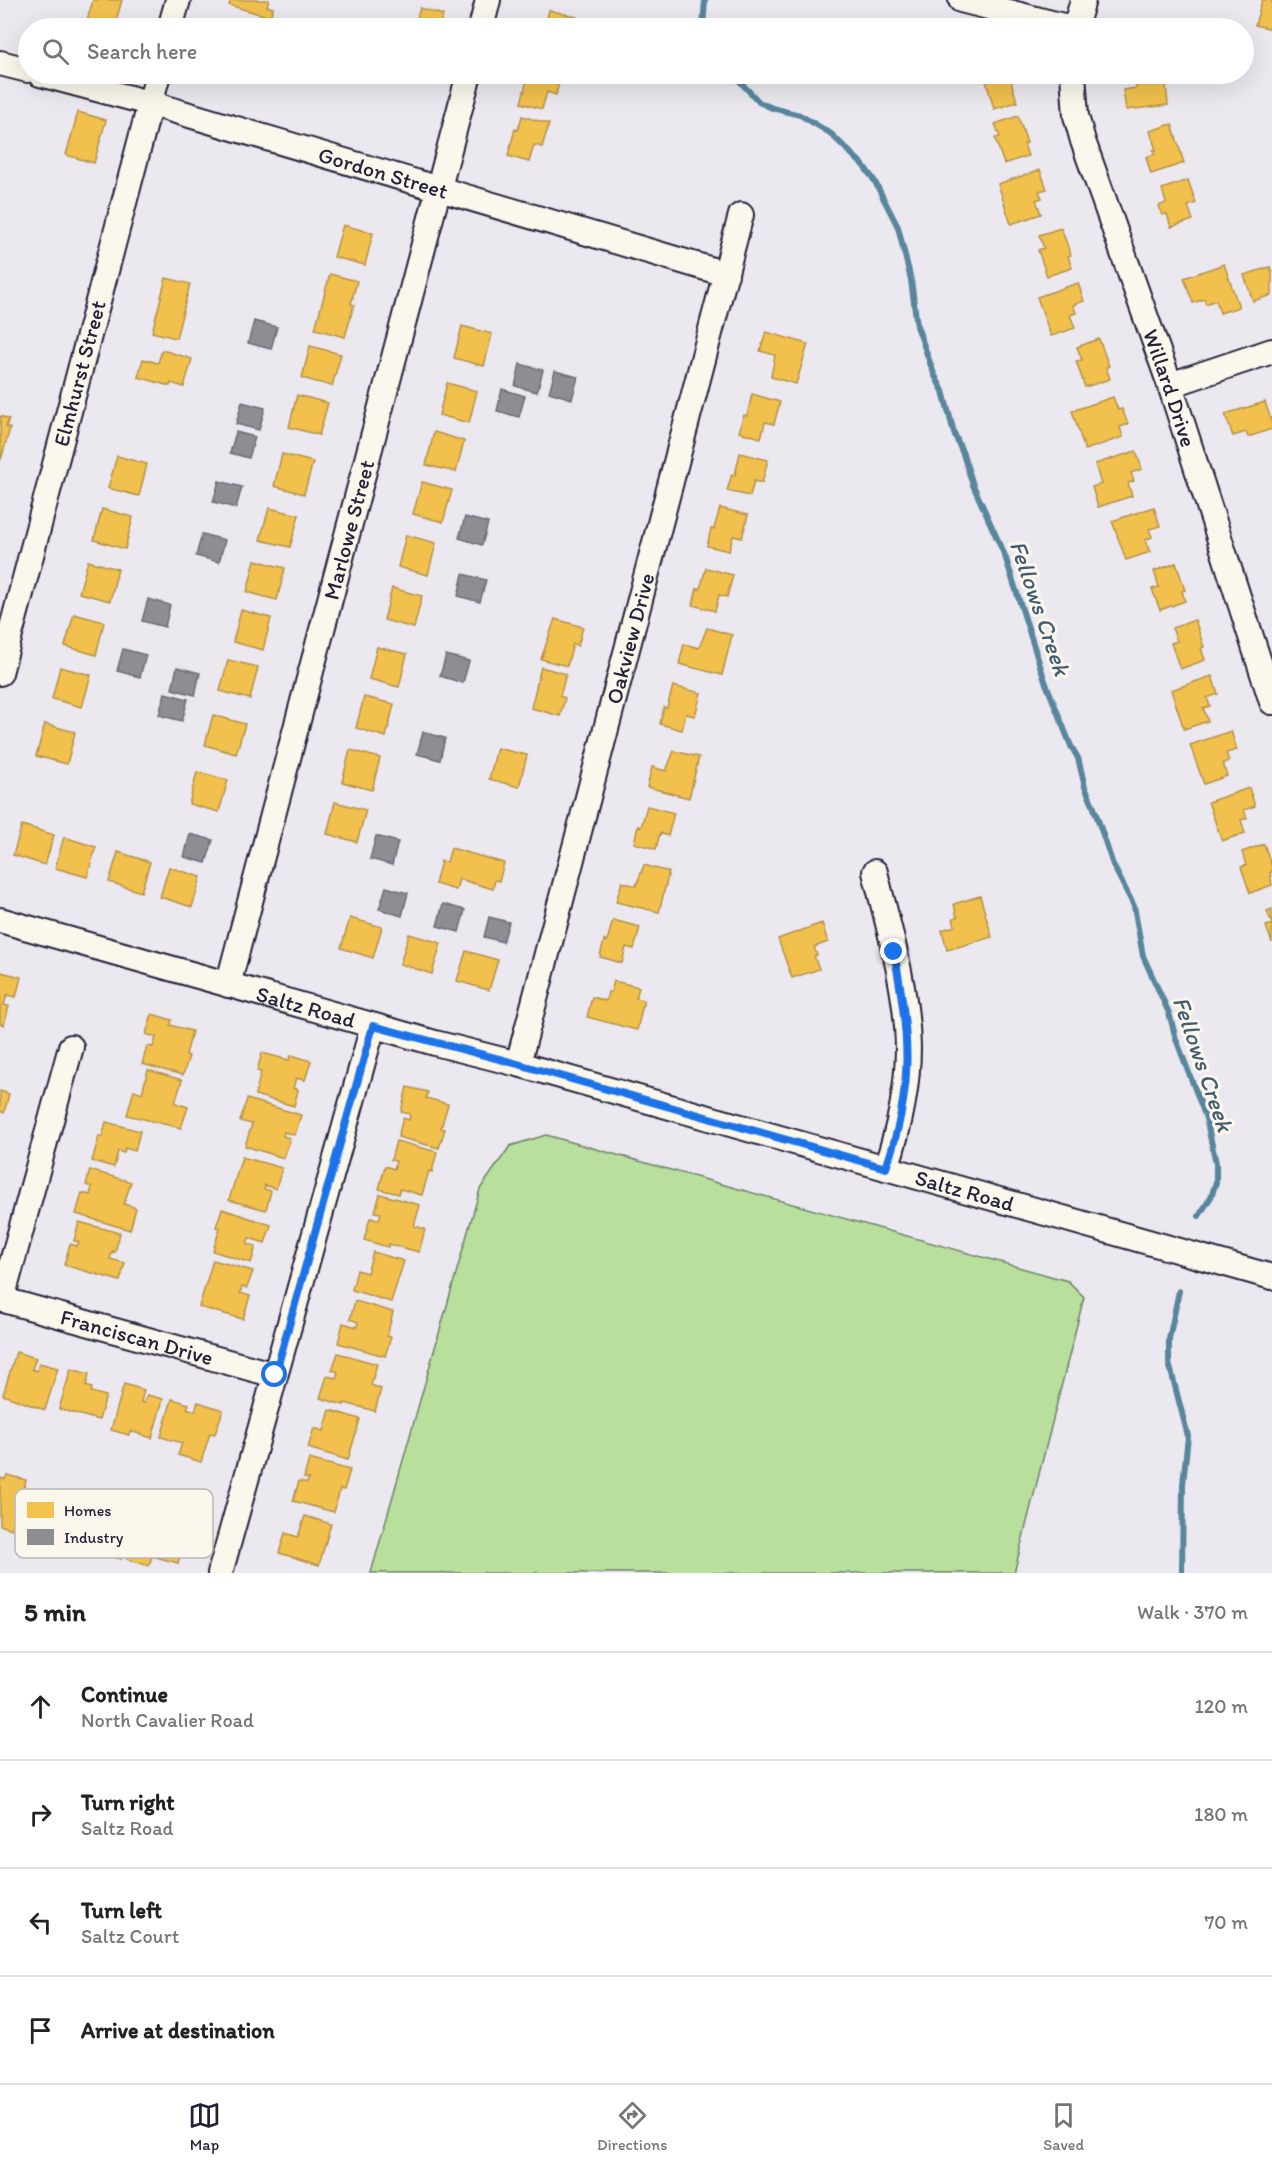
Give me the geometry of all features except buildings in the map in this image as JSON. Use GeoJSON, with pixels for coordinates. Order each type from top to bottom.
{"type":"FeatureCollection","features":[{"type":"Feature","properties":{"kind":"street"},"geometry":{"type":"LineString","coordinates":[[173,18],[178,0]]}},
{"type":"Feature","properties":{"kind":"street"},"geometry":{"type":"LineString","coordinates":[[484,18],[488,0]]}},
{"type":"Feature","properties":{"kind":"street"},"geometry":{"type":"LineString","coordinates":[[961,0],[1033,18]]}},
{"type":"Feature","properties":{"kind":"street"},"geometry":{"type":"LineString","coordinates":[[1077,18],[1083,0]]}},
{"type":"Feature","properties":{"kind":"street"},"geometry":{"type":"LineString","coordinates":[[0,63],[18,68]]}},
{"type":"Feature","properties":{"kind":"street","name":"Gordon Street"},"geometry":{"type":"LineString","coordinates":[[78,84],[149,103],[726,274]]}},
{"type":"Feature","properties":{"kind":"street","name":"Elmhurst Street"},"geometry":{"type":"LineString","coordinates":[[0,672],[155,84]]}},
{"type":"Feature","properties":{"kind":"street","name":"Marlowe Street"},"geometry":{"type":"LineString","coordinates":[[228,985],[466,84]]}},
{"type":"Feature","properties":{"kind":"street","name":"Willard Drive"},"geometry":{"type":"LineString","coordinates":[[1074,84],[1076,116],[1083,141],[1263,645],[1272,702]]}},
{"type":"Feature","properties":{"kind":"street","name":"Oakview Drive"},"geometry":{"type":"LineString","coordinates":[[518,1064],[741,215]]}},
{"type":"Feature","properties":{"kind":"street"},"geometry":{"type":"LineString","coordinates":[[1170,385],[1272,351]]}},
{"type":"Feature","properties":{"kind":"street"},"geometry":{"type":"LineString","coordinates":[[876,872],[901,989],[908,1048],[903,1108],[886,1168]]}},
{"type":"Feature","properties":{"kind":"street","name":"Saltz Road"},"geometry":{"type":"LineString","coordinates":[[0,920],[1272,1277]]}},
{"type":"Feature","properties":{"kind":"street"},"geometry":{"type":"LineString","coordinates":[[220,1573],[373,1026]]}},
{"type":"Feature","properties":{"kind":"street"},"geometry":{"type":"LineString","coordinates":[[1,1299],[71,1047]]}},
{"type":"Feature","properties":{"kind":"street","name":"Franciscan Drive"},"geometry":{"type":"LineString","coordinates":[[1,1299],[275,1375]]}},
{"type":"Feature","properties":{"kind":"green space"},"geometry":{"type":"Polygon","coordinates":[[[546,1135],[1068,1281],[1084,1297],[1014,1573],[371,1573],[480,1189],[510,1146],[546,1135]]]}},
{"type":"Feature","properties":{"kind":"waterway","name":"Fellows Creek"},"geometry":{"type":"LineString","coordinates":[[704,18],[705,0]]}},
{"type":"Feature","properties":{"kind":"waterway","name":"Fellows Creek"},"geometry":{"type":"LineString","coordinates":[[742,84],[759,102],[800,115],[830,133],[863,165],[874,180],[898,227],[911,280],[917,326],[934,374],[943,391],[954,433],[973,485],[1005,556],[1045,681],[1078,758],[1085,787],[1113,865],[1134,906],[1143,956],[1169,1013],[1176,1039],[1206,1118],[1216,1163],[1216,1182],[1211,1197],[1199,1216]]}},
{"type":"Feature","properties":{"kind":"waterway","name":"Fellows Creek"},"geometry":{"type":"LineString","coordinates":[[1179,1291],[1169,1339],[1169,1363],[1188,1436],[1183,1484],[1182,1573]]}},
{"type":"Feature","properties":{"kind":"route"},"geometry":{"type":"LineString","coordinates":[[275,1375],[373,1026],[518,1064],[886,1168],[903,1108],[908,1048],[894,952]]}}]}
